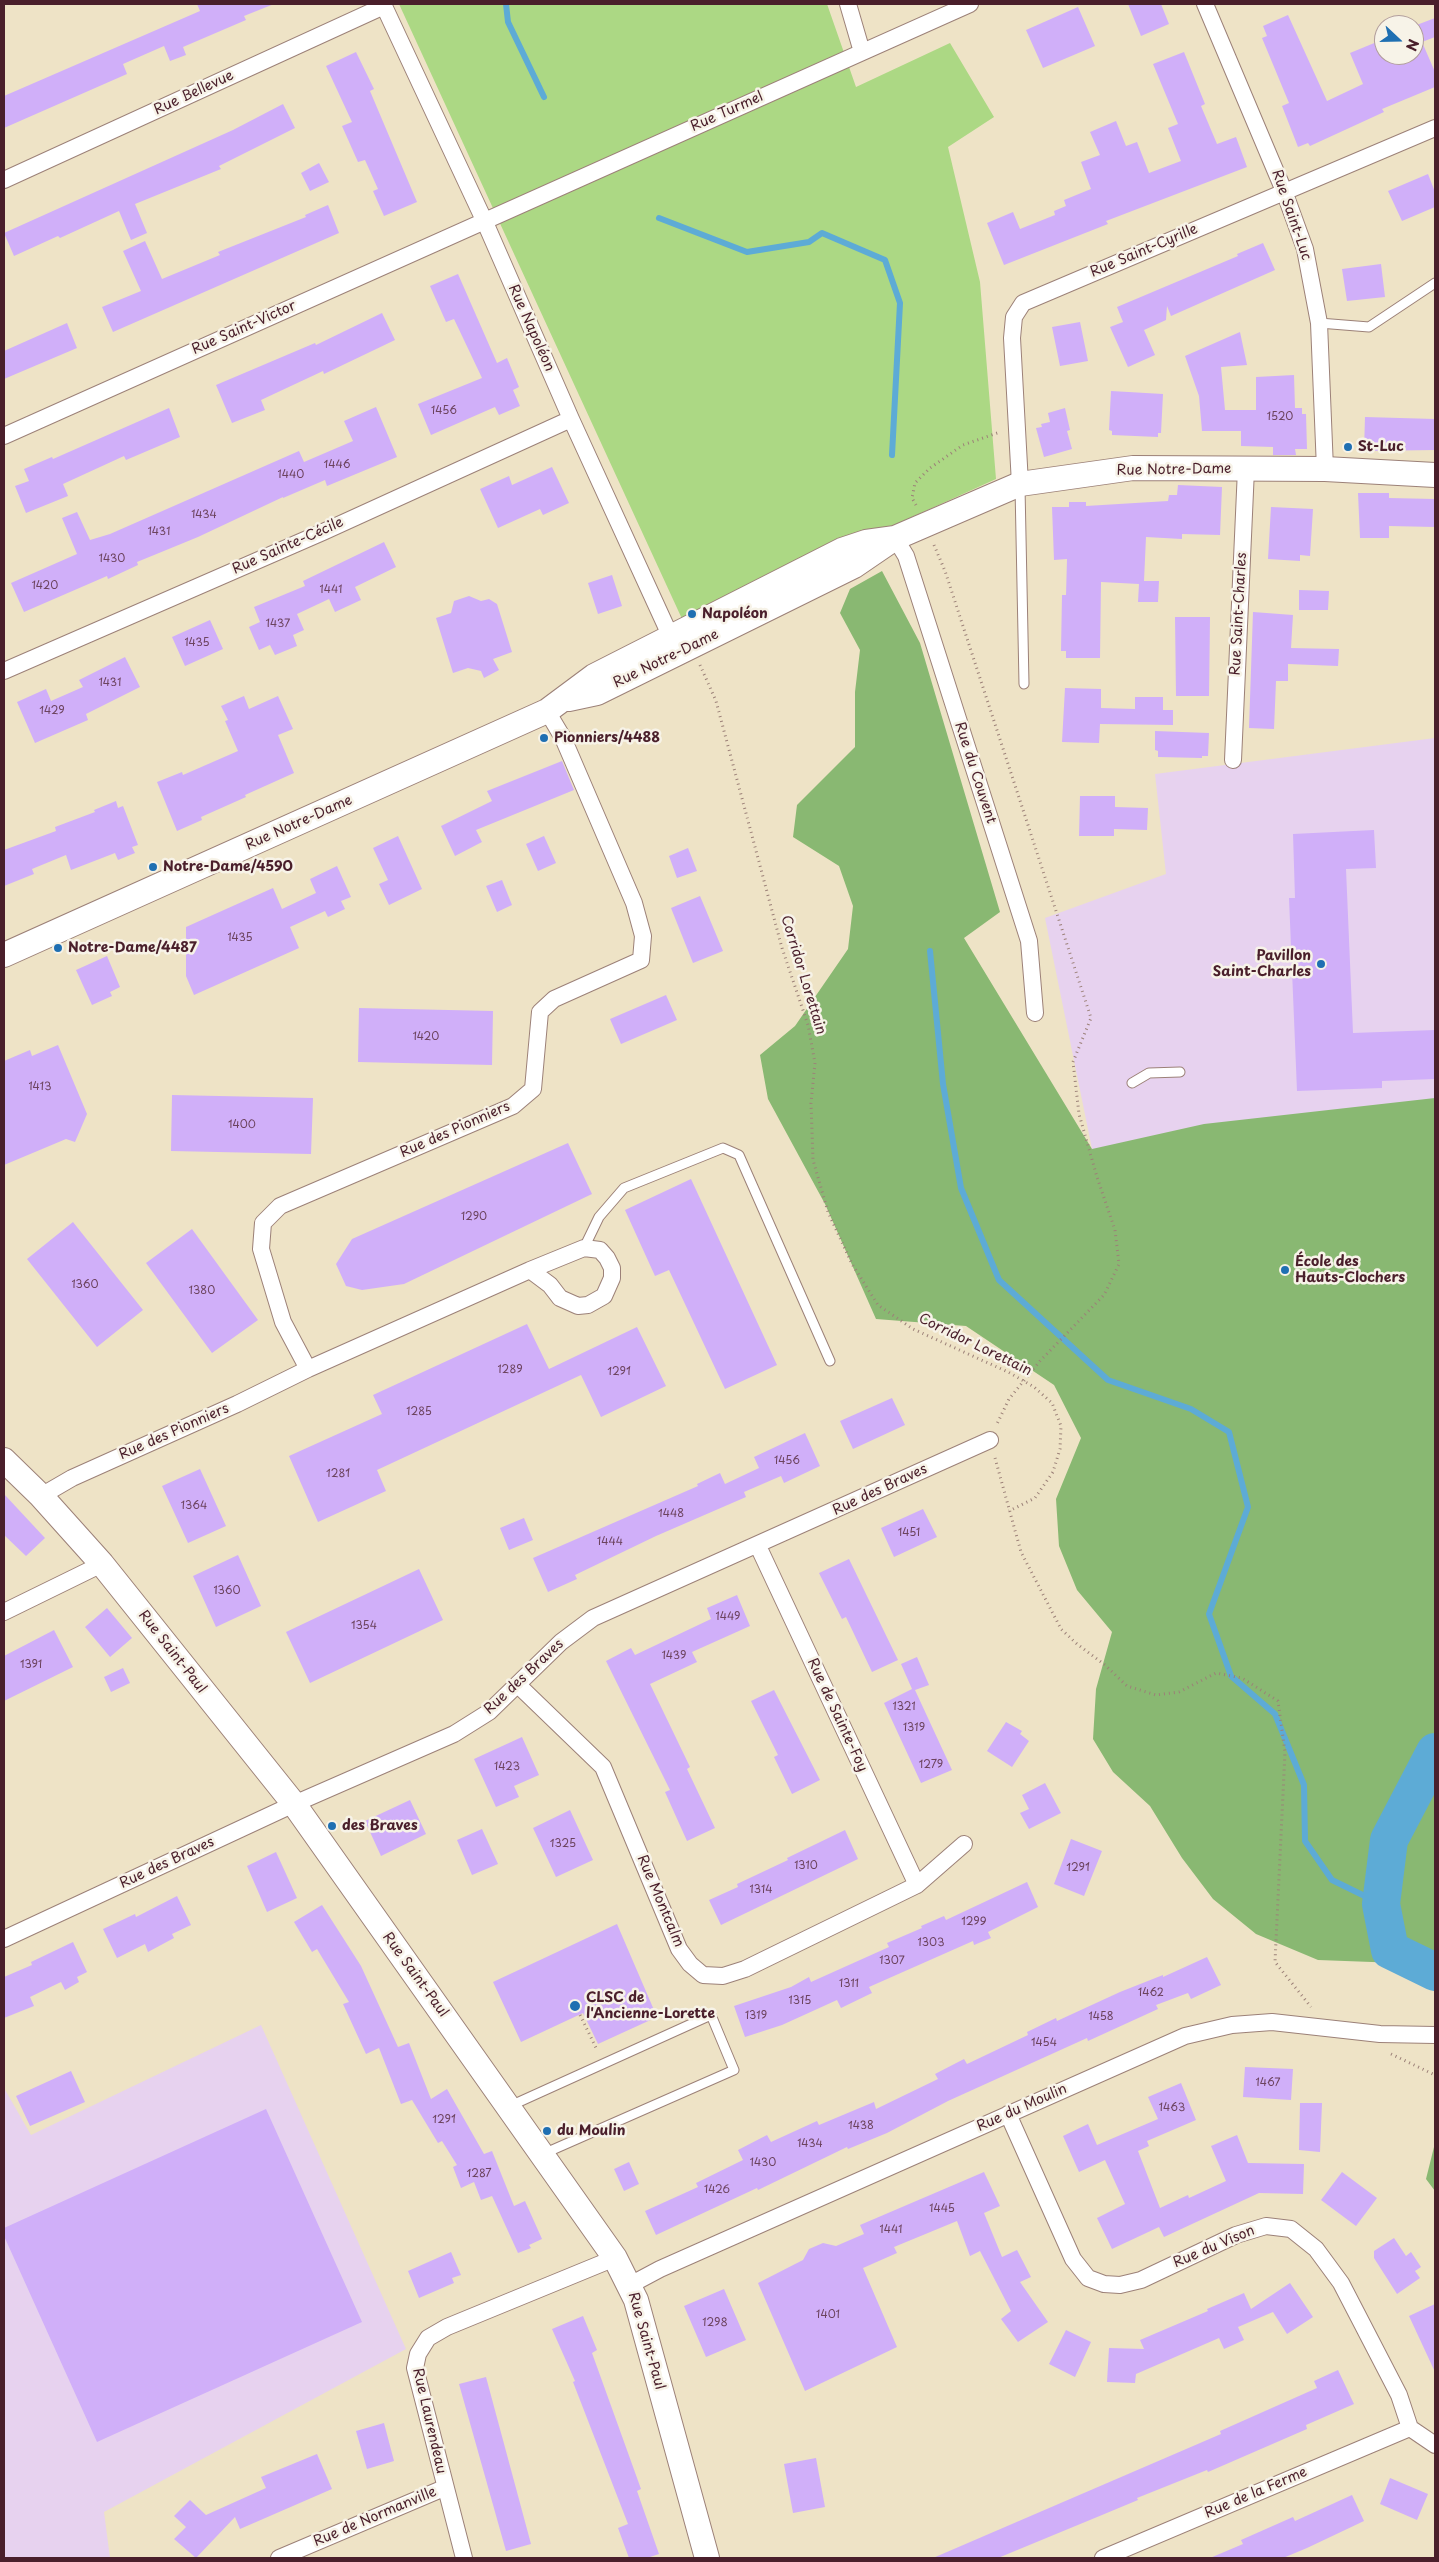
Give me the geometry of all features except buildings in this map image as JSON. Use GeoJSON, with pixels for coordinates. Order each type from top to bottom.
{"type":"FeatureCollection","features":[{"type":"Feature","properties":{"kind":"street"},"geometry":{"type":"LineString","coordinates":[[848,4],[862,52]]}},
{"type":"Feature","properties":{"kind":"street","name":"Rue Turmel"},"geometry":{"type":"LineString","coordinates":[[484,220],[970,4]]}},
{"type":"Feature","properties":{"kind":"street","name":"Rue Saint-Luc"},"geometry":{"type":"LineString","coordinates":[[1205,4],[1284,191],[1306,249],[1320,323],[1325,469]]}},
{"type":"Feature","properties":{"kind":"street","name":"Rue Bellevue"},"geometry":{"type":"LineString","coordinates":[[4,180],[383,5]]}},
{"type":"Feature","properties":{"kind":"street","name":"Rue Napoléon"},"geometry":{"type":"LineString","coordinates":[[383,5],[484,220],[571,419],[680,646]]}},
{"type":"Feature","properties":{"kind":"street","name":"Rue Saint-Cyrille"},"geometry":{"type":"LineString","coordinates":[[1020,484],[1012,338],[1014,316],[1023,303],[1435,128]]}},
{"type":"Feature","properties":{"kind":"street","name":"Rue Saint-Victor"},"geometry":{"type":"LineString","coordinates":[[4,436],[484,220]]}},
{"type":"Feature","properties":{"kind":"street","name":"Rue Sainte-Cécile"},"geometry":{"type":"LineString","coordinates":[[4,671],[323,532],[571,419]]}},
{"type":"Feature","properties":{"kind":"street","name":"Rue Notre-Dame"},"geometry":{"type":"LineString","coordinates":[[4,955],[556,705],[594,676],[680,646],[842,550],[866,542],[895,538],[1020,484],[1133,468],[1325,469],[1435,475]]}},
{"type":"Feature","properties":{"kind":"street","name":"Rue Saint-Charles"},"geometry":{"type":"LineString","coordinates":[[1233,760],[1246,469]]}},
{"type":"Feature","properties":{"kind":"street","name":"Rue du Couvent"},"geometry":{"type":"LineString","coordinates":[[895,538],[906,556],[1029,941],[1035,1013]]}},
{"type":"Feature","properties":{"kind":"street","name":"Rue des Pionniers"},"geometry":{"type":"LineString","coordinates":[[308,1369],[283,1322],[261,1249],[263,1223],[280,1206],[513,1106],[534,1089],[540,1012],[554,999],[641,960],[643,936],[634,903],[563,738],[556,705]]}},
{"type":"Feature","properties":{"kind":"street"},"geometry":{"type":"LineString","coordinates":[[530,1270],[550,1285],[568,1303],[588,1305],[597,1302],[610,1288],[612,1268],[600,1250],[584,1248]]}},
{"type":"Feature","properties":{"kind":"street","name":"Rue des Pionniers"},"geometry":{"type":"LineString","coordinates":[[41,1496],[72,1478],[237,1404],[308,1369],[530,1270],[584,1248]]}},
{"type":"Feature","properties":{"kind":"street","name":"Rue des Braves"},"geometry":{"type":"LineString","coordinates":[[4,1939],[294,1804],[454,1734],[489,1712],[561,1642],[593,1618],[758,1546],[990,1440]]}},
{"type":"Feature","properties":{"kind":"street","name":"Rue Saint-Paul"},"geometry":{"type":"LineString","coordinates":[[4,1460],[41,1496],[102,1564],[294,1804],[510,2106],[615,2258],[636,2300],[707,2558]]}},
{"type":"Feature","properties":{"kind":"street","name":"Rue de Sainte-Foy"},"geometry":{"type":"LineString","coordinates":[[758,1546],[916,1885]]}},
{"type":"Feature","properties":{"kind":"street"},"geometry":{"type":"LineString","coordinates":[[4,1612],[102,1564]]}},
{"type":"Feature","properties":{"kind":"street","name":"Rue Montcalm"},"geometry":{"type":"LineString","coordinates":[[518,1685],[603,1767],[679,1949],[690,1964],[704,1975],[723,1976],[745,1969],[916,1885],[964,1844]]}},
{"type":"Feature","properties":{"kind":"street","name":"Rue du Moulin"},"geometry":{"type":"LineString","coordinates":[[630,2285],[660,2269],[1150,2050],[1204,2031],[1259,2022],[1310,2025],[1380,2034],[1435,2035]]}},
{"type":"Feature","properties":{"kind":"street","name":"Rue du Vison"},"geometry":{"type":"LineString","coordinates":[[1008,2114],[1073,2259],[1088,2278],[1104,2284],[1120,2285],[1141,2280],[1236,2234],[1266,2226],[1291,2229],[1316,2249],[1341,2283],[1399,2395],[1410,2428]]}},
{"type":"Feature","properties":{"kind":"street","name":"Rue Laurendeau"},"geometry":{"type":"LineString","coordinates":[[464,2558],[444,2488],[414,2368],[418,2354],[428,2338],[447,2327],[615,2258]]}},
{"type":"Feature","properties":{"kind":"street"},"geometry":{"type":"LineString","coordinates":[[1410,2428],[1435,2445]]}},
{"type":"Feature","properties":{"kind":"street","name":"Rue de la Ferme"},"geometry":{"type":"LineString","coordinates":[[1102,2558],[1410,2428]]}},
{"type":"Feature","properties":{"kind":"street","name":"Rue de Normanville"},"geometry":{"type":"LineString","coordinates":[[279,2558],[444,2488]]}},
{"type":"Feature","properties":{"kind":"lane"},"geometry":{"type":"LineString","coordinates":[[1320,323],[1369,326],[1435,283]]}},
{"type":"Feature","properties":{"kind":"lane"},"geometry":{"type":"LineString","coordinates":[[1020,484],[1024,684]]}},
{"type":"Feature","properties":{"kind":"lane"},"geometry":{"type":"LineString","coordinates":[[1132,1083],[1149,1073],[1180,1072]]}},
{"type":"Feature","properties":{"kind":"lane"},"geometry":{"type":"LineString","coordinates":[[584,1248],[599,1217],[624,1188],[722,1148],[739,1155],[830,1361]]}},
{"type":"Feature","properties":{"kind":"lane"},"geometry":{"type":"LineString","coordinates":[[510,2106],[711,2015],[734,2070],[543,2154]]}},
{"type":"Feature","properties":{"kind":"path"},"geometry":{"type":"LineString","coordinates":[[917,506],[912,498],[915,483],[930,468],[963,445],[1018,426]]}},
{"type":"Feature","properties":{"kind":"path"},"geometry":{"type":"LineString","coordinates":[[932,538],[948,580],[1091,1018],[1073,1062],[1079,1114],[1096,1177],[1115,1230],[1119,1264],[1104,1295],[1071,1327],[1009,1399],[990,1440],[1021,1552],[1061,1628],[1127,1686],[1156,1695],[1179,1692],[1216,1673],[1242,1678],[1278,1701],[1285,1752],[1275,1962],[1312,2008],[1310,2025]]}},
{"type":"Feature","properties":{"kind":"path","name":"Corridor Lorettain"},"geometry":{"type":"LineString","coordinates":[[680,646],[716,701],[782,948],[808,1025],[815,1063],[811,1103],[813,1160],[828,1212],[852,1264],[878,1305],[913,1329],[1024,1381],[1052,1402],[1061,1426],[1060,1449],[1052,1472],[1035,1498],[1010,1511]]}},
{"type":"Feature","properties":{"kind":"path"},"geometry":{"type":"LineString","coordinates":[[580,2015],[598,2053]]}},
{"type":"Feature","properties":{"kind":"path"},"geometry":{"type":"LineString","coordinates":[[1380,2034],[1388,2052],[1435,2075]]}},
{"type":"Feature","properties":{"kind":"shaded area","name":"École des Hauts-Clochers"},"geometry":{"type":"Polygon","coordinates":[[[1435,738],[1435,1533],[1092,1149],[1045,918],[1166,874],[1155,774],[1435,738]]]}},
{"type":"Feature","properties":{"kind":"shaded area"},"geometry":{"type":"Polygon","coordinates":[[[261,2025],[406,2349],[104,2512],[110,2558],[4,2558],[4,2088],[31,2135],[261,2025]]]}},
{"type":"Feature","properties":{"kind":"green space"},"geometry":{"type":"Polygon","coordinates":[[[399,4],[827,4],[856,87],[950,43],[994,117],[948,147],[980,282],[996,479],[683,621],[399,4]]]}},
{"type":"Feature","properties":{"kind":"green space"},"geometry":{"type":"Polygon","coordinates":[[[882,571],[920,643],[1000,912],[964,938],[1092,1149],[1204,1124],[1435,1098],[1435,1971],[1399,1963],[1318,1960],[1256,1934],[1213,1899],[1182,1858],[1150,1806],[1113,1772],[1093,1739],[1096,1689],[1112,1632],[1077,1590],[1059,1546],[1056,1499],[1081,1438],[1054,1385],[966,1326],[876,1319],[825,1204],[768,1099],[760,1055],[795,1026],[848,949],[853,906],[839,866],[793,837],[797,805],[855,747],[855,692],[860,650],[840,613],[850,589],[882,571]]]}},
{"type":"Feature","properties":{"kind":"green space"},"geometry":{"type":"Polygon","coordinates":[[[1435,2143],[1435,2191],[1426,2179],[1435,2143]]]}},
{"type":"Feature","properties":{"kind":"waterway"},"geometry":{"type":"LineString","coordinates":[[506,4],[508,22],[544,97]]}},
{"type":"Feature","properties":{"kind":"waterway"},"geometry":{"type":"LineString","coordinates":[[659,218],[747,252],[809,242],[822,233],[885,260],[900,303],[892,455]]}},
{"type":"Feature","properties":{"kind":"waterway"},"geometry":{"type":"LineString","coordinates":[[930,951],[943,1084],[961,1188],[999,1280],[1108,1380],[1191,1409],[1229,1432],[1248,1507],[1209,1614],[1231,1676],[1275,1714],[1304,1785],[1305,1841],[1332,1880],[1381,1904]]}},
{"type":"Feature","properties":{"kind":"waterway"},"geometry":{"type":"LineString","coordinates":[[1435,1752],[1389,1840],[1381,1904],[1390,1950],[1435,1972]]}},
{"type":"Feature","properties":{"kind":"place","name":"St-Luc"},"geometry":{"type":"Point","coordinates":[1348,447]}},
{"type":"Feature","properties":{"kind":"place","name":"Napoléon"},"geometry":{"type":"Point","coordinates":[692,614]}},
{"type":"Feature","properties":{"kind":"place","name":"Pionniers/4488"},"geometry":{"type":"Point","coordinates":[544,738]}},
{"type":"Feature","properties":{"kind":"place","name":"Notre-Dame/4590"},"geometry":{"type":"Point","coordinates":[153,867]}},
{"type":"Feature","properties":{"kind":"place","name":"Notre-Dame/4487"},"geometry":{"type":"Point","coordinates":[58,948]}},
{"type":"Feature","properties":{"kind":"place","name":"Pavillon Saint-Charles"},"geometry":{"type":"Point","coordinates":[1321,964]}},
{"type":"Feature","properties":{"kind":"place","name":"École des Hauts-Clochers"},"geometry":{"type":"Point","coordinates":[1285,1270]}},
{"type":"Feature","properties":{"kind":"place","name":"des Braves"},"geometry":{"type":"Point","coordinates":[332,1826]}},
{"type":"Feature","properties":{"kind":"place","name":"CLSC de l'Ancienne-Lorette"},"geometry":{"type":"Point","coordinates":[575,2006]}},
{"type":"Feature","properties":{"kind":"place","name":"du Moulin"},"geometry":{"type":"Point","coordinates":[547,2131]}}]}
